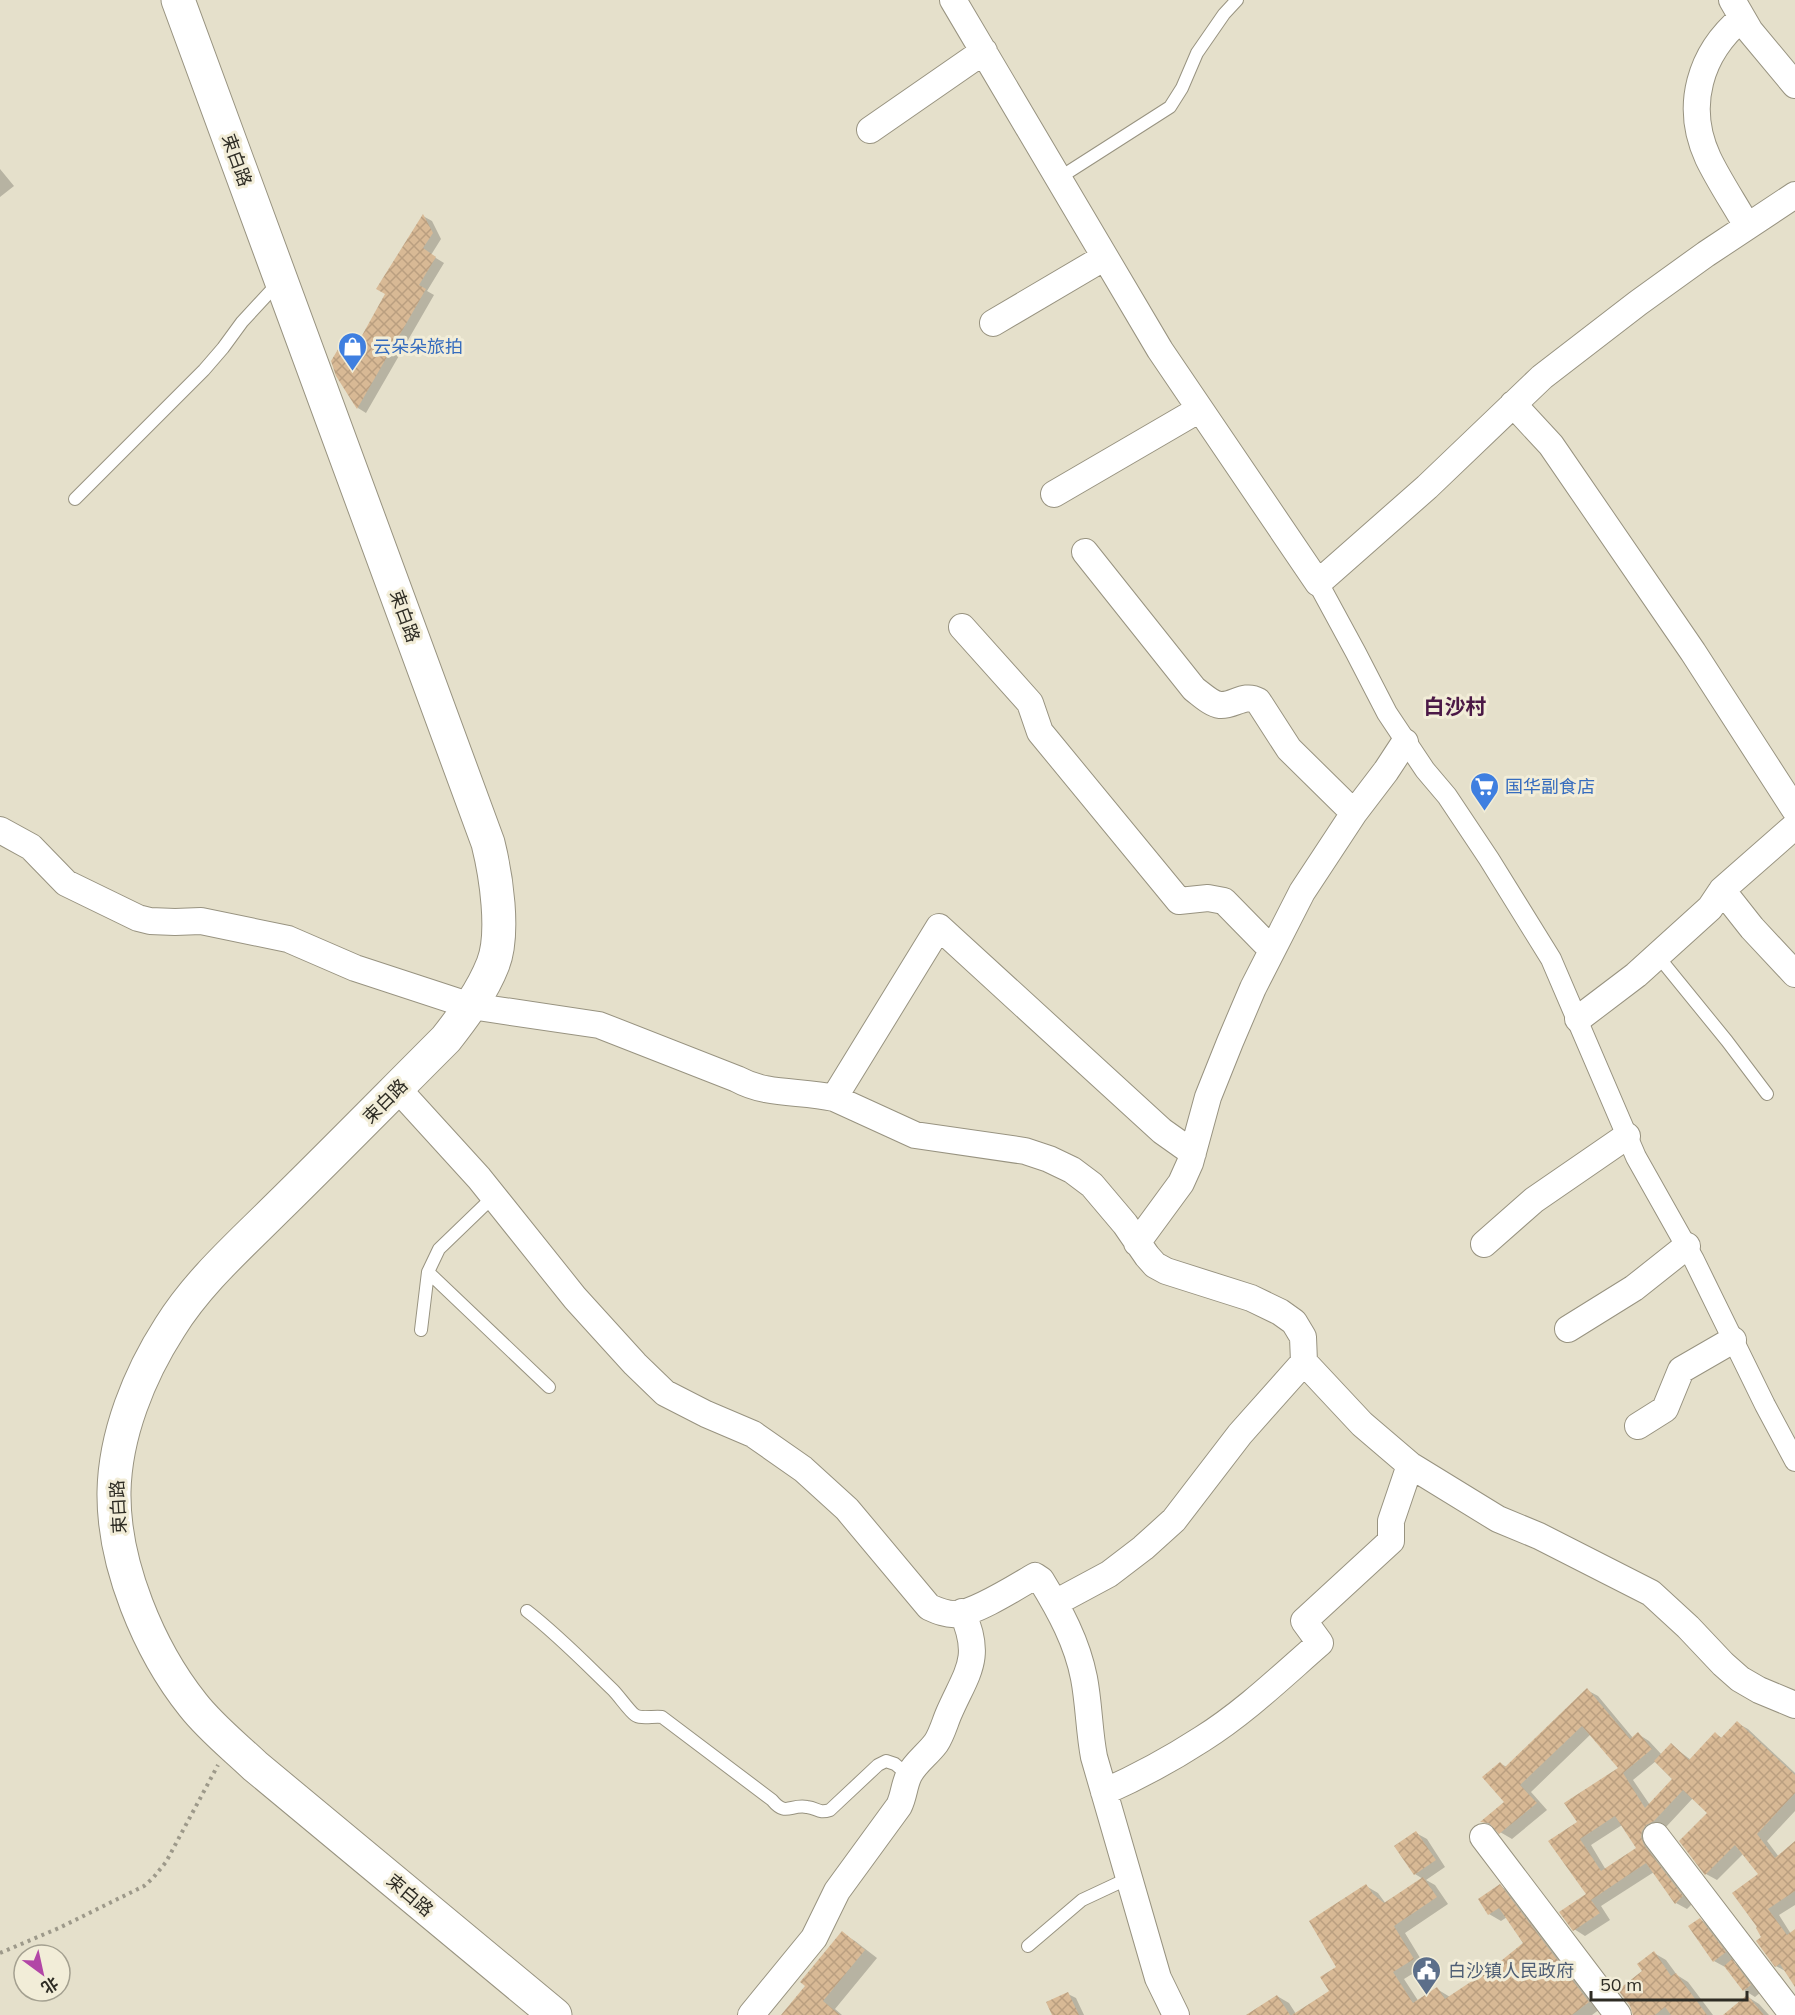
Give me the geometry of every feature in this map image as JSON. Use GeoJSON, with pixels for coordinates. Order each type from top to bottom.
{"type":"FeatureCollection","features":[{"type":"Feature","properties":{"kind":"main road","name":"束白路"},"geometry":{"type":"LineString","coordinates":[[178,0],[488,843],[497,894],[497,940],[494,962],[471,1006],[446,1039],[218,1268],[189,1300],[155,1351],[141,1379],[123,1435],[114,1493],[121,1550],[137,1608],[150,1637],[194,1707],[255,1766],[555,2015]]}},
{"type":"Feature","properties":{"kind":"street"},"geometry":{"type":"LineString","coordinates":[[953,0],[1160,350],[1318,583],[1387,713],[1405,742],[1447,796],[1490,859],[1551,959],[1636,1156],[1687,1246],[1795,1461]]}},
{"type":"Feature","properties":{"kind":"street"},"geometry":{"type":"LineString","coordinates":[[1737,9],[1750,31],[1795,85]]}},
{"type":"Feature","properties":{"kind":"street"},"geometry":{"type":"LineString","coordinates":[[1737,9],[1707,59],[1701,76],[1698,112],[1701,135],[1708,158],[1744,228]]}},
{"type":"Feature","properties":{"kind":"street"},"geometry":{"type":"LineString","coordinates":[[870,130],[984,51]]}},
{"type":"Feature","properties":{"kind":"street"},"geometry":{"type":"LineString","coordinates":[[1318,583],[1427,487],[1542,376],[1706,254],[1795,195]]}},
{"type":"Feature","properties":{"kind":"street"},"geometry":{"type":"LineString","coordinates":[[993,323],[1105,257]]}},
{"type":"Feature","properties":{"kind":"street"},"geometry":{"type":"LineString","coordinates":[[1513,404],[1551,445],[1693,652],[1795,810]]}},
{"type":"Feature","properties":{"kind":"street"},"geometry":{"type":"LineString","coordinates":[[1054,494],[1200,409]]}},
{"type":"Feature","properties":{"kind":"street"},"geometry":{"type":"LineString","coordinates":[[1085,552],[1194,689],[1216,704],[1228,704],[1246,698],[1258,701],[1289,749],[1354,813]]}},
{"type":"Feature","properties":{"kind":"street"},"geometry":{"type":"LineString","coordinates":[[962,627],[1030,703],[1040,732],[1179,901],[1208,898],[1224,901],[1272,950]]}},
{"type":"Feature","properties":{"kind":"street"},"geometry":{"type":"LineString","coordinates":[[1137,1243],[1181,1183],[1230,1042],[1272,950],[1302,892],[1354,813],[1405,742]]}},
{"type":"Feature","properties":{"kind":"street"},"geometry":{"type":"LineString","coordinates":[[1578,1019],[1635,975],[1710,908],[1722,890],[1795,826]]}},
{"type":"Feature","properties":{"kind":"street"},"geometry":{"type":"LineString","coordinates":[[0,830],[31,847],[66,883],[138,918],[150,921],[201,921],[288,939],[355,968],[471,1006],[598,1025],[748,1085],[772,1092],[822,1095],[834,1098],[915,1135],[1025,1151],[1072,1170],[1092,1185],[1155,1265],[1166,1271],[1251,1298],[1280,1312],[1294,1323],[1303,1337],[1304,1362],[1362,1424],[1410,1465],[1498,1519],[1539,1536],[1651,1593],[1740,1679],[1795,1706]]}},
{"type":"Feature","properties":{"kind":"street"},"geometry":{"type":"LineString","coordinates":[[1722,890],[1752,928],[1795,974]]}},
{"type":"Feature","properties":{"kind":"street"},"geometry":{"type":"LineString","coordinates":[[834,1098],[939,927],[1162,1131],[1193,1153]]}},
{"type":"Feature","properties":{"kind":"street"},"geometry":{"type":"LineString","coordinates":[[398,1088],[495,1197],[606,1334],[665,1393],[753,1434],[826,1488],[848,1509],[929,1607],[942,1613],[958,1614],[989,1602],[1035,1576],[1041,1580],[1070,1631],[1080,1661],[1090,1737],[1104,1792],[1158,1978],[1176,2015]]}},
{"type":"Feature","properties":{"kind":"street"},"geometry":{"type":"LineString","coordinates":[[1484,1244],[1534,1200],[1627,1136]]}},
{"type":"Feature","properties":{"kind":"street"},"geometry":{"type":"LineString","coordinates":[[1568,1329],[1634,1288],[1687,1246]]}},
{"type":"Feature","properties":{"kind":"street"},"geometry":{"type":"LineString","coordinates":[[1638,1426],[1665,1409],[1682,1370],[1733,1340]]}},
{"type":"Feature","properties":{"kind":"street"},"geometry":{"type":"LineString","coordinates":[[1055,1603],[1108,1574],[1143,1548],[1174,1520],[1240,1434],[1304,1362]]}},
{"type":"Feature","properties":{"kind":"street"},"geometry":{"type":"LineString","coordinates":[[1104,1792],[1132,1779],[1202,1739],[1251,1703],[1320,1643],[1304,1621],[1392,1541],[1391,1521],[1410,1465]]}},
{"type":"Feature","properties":{"kind":"street"},"geometry":{"type":"LineString","coordinates":[[761,2011],[814,1938],[837,1891],[903,1799],[909,1776],[937,1741],[970,1669],[972,1641],[962,1612]]}},
{"type":"Feature","properties":{"kind":"street"},"geometry":{"type":"LineString","coordinates":[[1656,1836],[1793,2015]]}},
{"type":"Feature","properties":{"kind":"street"},"geometry":{"type":"LineString","coordinates":[[1483,1837],[1618,2015]]}},
{"type":"Feature","properties":{"kind":"lane"},"geometry":{"type":"LineString","coordinates":[[1059,178],[1170,107],[1182,88],[1197,53],[1224,14],[1237,0]]}},
{"type":"Feature","properties":{"kind":"lane"},"geometry":{"type":"LineString","coordinates":[[75,499],[204,370],[242,322],[282,279]]}},
{"type":"Feature","properties":{"kind":"lane"},"geometry":{"type":"LineString","coordinates":[[1657,955],[1767,1094]]}},
{"type":"Feature","properties":{"kind":"lane"},"geometry":{"type":"LineString","coordinates":[[421,1330],[428,1272],[439,1249],[495,1197]]}},
{"type":"Feature","properties":{"kind":"lane"},"geometry":{"type":"LineString","coordinates":[[428,1272],[549,1387]]}},
{"type":"Feature","properties":{"kind":"lane"},"geometry":{"type":"LineString","coordinates":[[526,1611],[549,1628],[624,1700],[635,1715],[644,1718],[653,1715],[662,1717],[772,1800],[777,1807],[786,1810],[804,1806],[821,1812],[830,1810],[886,1761],[895,1764],[909,1776]]}},
{"type":"Feature","properties":{"kind":"lane"},"geometry":{"type":"LineString","coordinates":[[1028,1946],[1082,1900],[1129,1878]]}},
{"type":"Feature","properties":{"kind":"path"},"geometry":{"type":"LineString","coordinates":[[0,1953],[59,1928],[144,1886],[153,1878],[166,1862],[230,1743]]}},
{"type":"Feature","properties":{"kind":"building"},"geometry":{"type":"Polygon","coordinates":[[[423,214],[433,233],[423,248],[436,257],[419,285],[426,289],[357,409],[336,376],[331,361],[340,346],[349,359],[385,294],[376,289],[423,214]]]}},
{"type":"Feature","properties":{"kind":"building"},"geometry":{"type":"Polygon","coordinates":[[[1587,1688],[1630,1739],[1638,1732],[1652,1749],[1623,1773],[1645,1808],[1672,1779],[1654,1761],[1671,1743],[1689,1760],[1715,1732],[1721,1738],[1737,1721],[1795,1775],[1795,1793],[1757,1834],[1775,1858],[1795,1841],[1795,1891],[1768,1909],[1787,1935],[1795,1929],[1795,1987],[1780,1964],[1775,1967],[1756,1941],[1761,1937],[1757,1927],[1732,1893],[1758,1874],[1735,1845],[1705,1875],[1679,1841],[1707,1813],[1683,1790],[1654,1821],[1646,1825],[1641,1837],[1644,1845],[1683,1896],[1675,1904],[1646,1863],[1591,1900],[1600,1913],[1573,1931],[1559,1912],[1586,1894],[1548,1841],[1577,1822],[1564,1803],[1618,1768],[1582,1726],[1520,1785],[1537,1803],[1499,1834],[1489,1823],[1480,1822],[1504,1802],[1482,1777],[1500,1762],[1505,1767],[1587,1688]],[[1615,1816],[1580,1839],[1601,1871],[1636,1848],[1615,1816]]]}},
{"type":"Feature","properties":{"kind":"building"},"geometry":{"type":"Polygon","coordinates":[[[1416,1831],[1436,1860],[1414,1875],[1394,1846],[1416,1831]]]}},
{"type":"Feature","properties":{"kind":"building"},"geometry":{"type":"Polygon","coordinates":[[[1423,1877],[1437,1897],[1394,1926],[1414,1959],[1393,1972],[1413,2003],[1437,1987],[1445,1999],[1496,1965],[1523,1943],[1499,1908],[1488,1915],[1478,1899],[1500,1884],[1589,2002],[1572,2015],[1292,2015],[1329,1991],[1320,1977],[1336,1967],[1309,1921],[1366,1884],[1384,1903],[1423,1877]]]}},
{"type":"Feature","properties":{"kind":"building"},"geometry":{"type":"Polygon","coordinates":[[[1700,1918],[1726,1952],[1713,1962],[1688,1926],[1700,1918]]]}},
{"type":"Feature","properties":{"kind":"building"},"geometry":{"type":"Polygon","coordinates":[[[842,1931],[865,1950],[823,2001],[840,2015],[781,2015],[805,1986],[800,1982],[842,1931]]]}},
{"type":"Feature","properties":{"kind":"building"},"geometry":{"type":"Polygon","coordinates":[[[1654,1951],[1671,1976],[1676,1973],[1707,2015],[1671,2015],[1665,2007],[1655,2015],[1633,2015],[1630,2006],[1618,1990],[1642,1971],[1637,1964],[1654,1951]]]}},
{"type":"Feature","properties":{"kind":"building"},"geometry":{"type":"Polygon","coordinates":[[[1732,1959],[1751,1985],[1743,1991],[1724,1966],[1732,1959]]]}},
{"type":"Feature","properties":{"kind":"building"},"geometry":{"type":"Polygon","coordinates":[[[1068,1992],[1079,2015],[1052,2015],[1046,2002],[1068,1992]]]}},
{"type":"Feature","properties":{"kind":"building"},"geometry":{"type":"Polygon","coordinates":[[[1277,1995],[1290,2015],[1246,2015],[1277,1995]]]}},
{"type":"Feature","properties":{"kind":"building"},"geometry":{"type":"Polygon","coordinates":[[[1747,1995],[1764,2015],[1723,2015],[1747,1995]]]}},
{"type":"Feature","properties":{"kind":"place","name":"云朵朵旅拍"},"geometry":{"type":"Point","coordinates":[352,372]}},
{"type":"Feature","properties":{"kind":"place","name":"国华副食店"},"geometry":{"type":"Point","coordinates":[1484,812]}},
{"type":"Feature","properties":{"kind":"place","name":"白沙镇人民政府"},"geometry":{"type":"Point","coordinates":[1427,1996]}},
{"type":"Feature","properties":{"kind":"district","name":"白沙村"},"geometry":{"type":"Point","coordinates":[1455,706]}}]}
